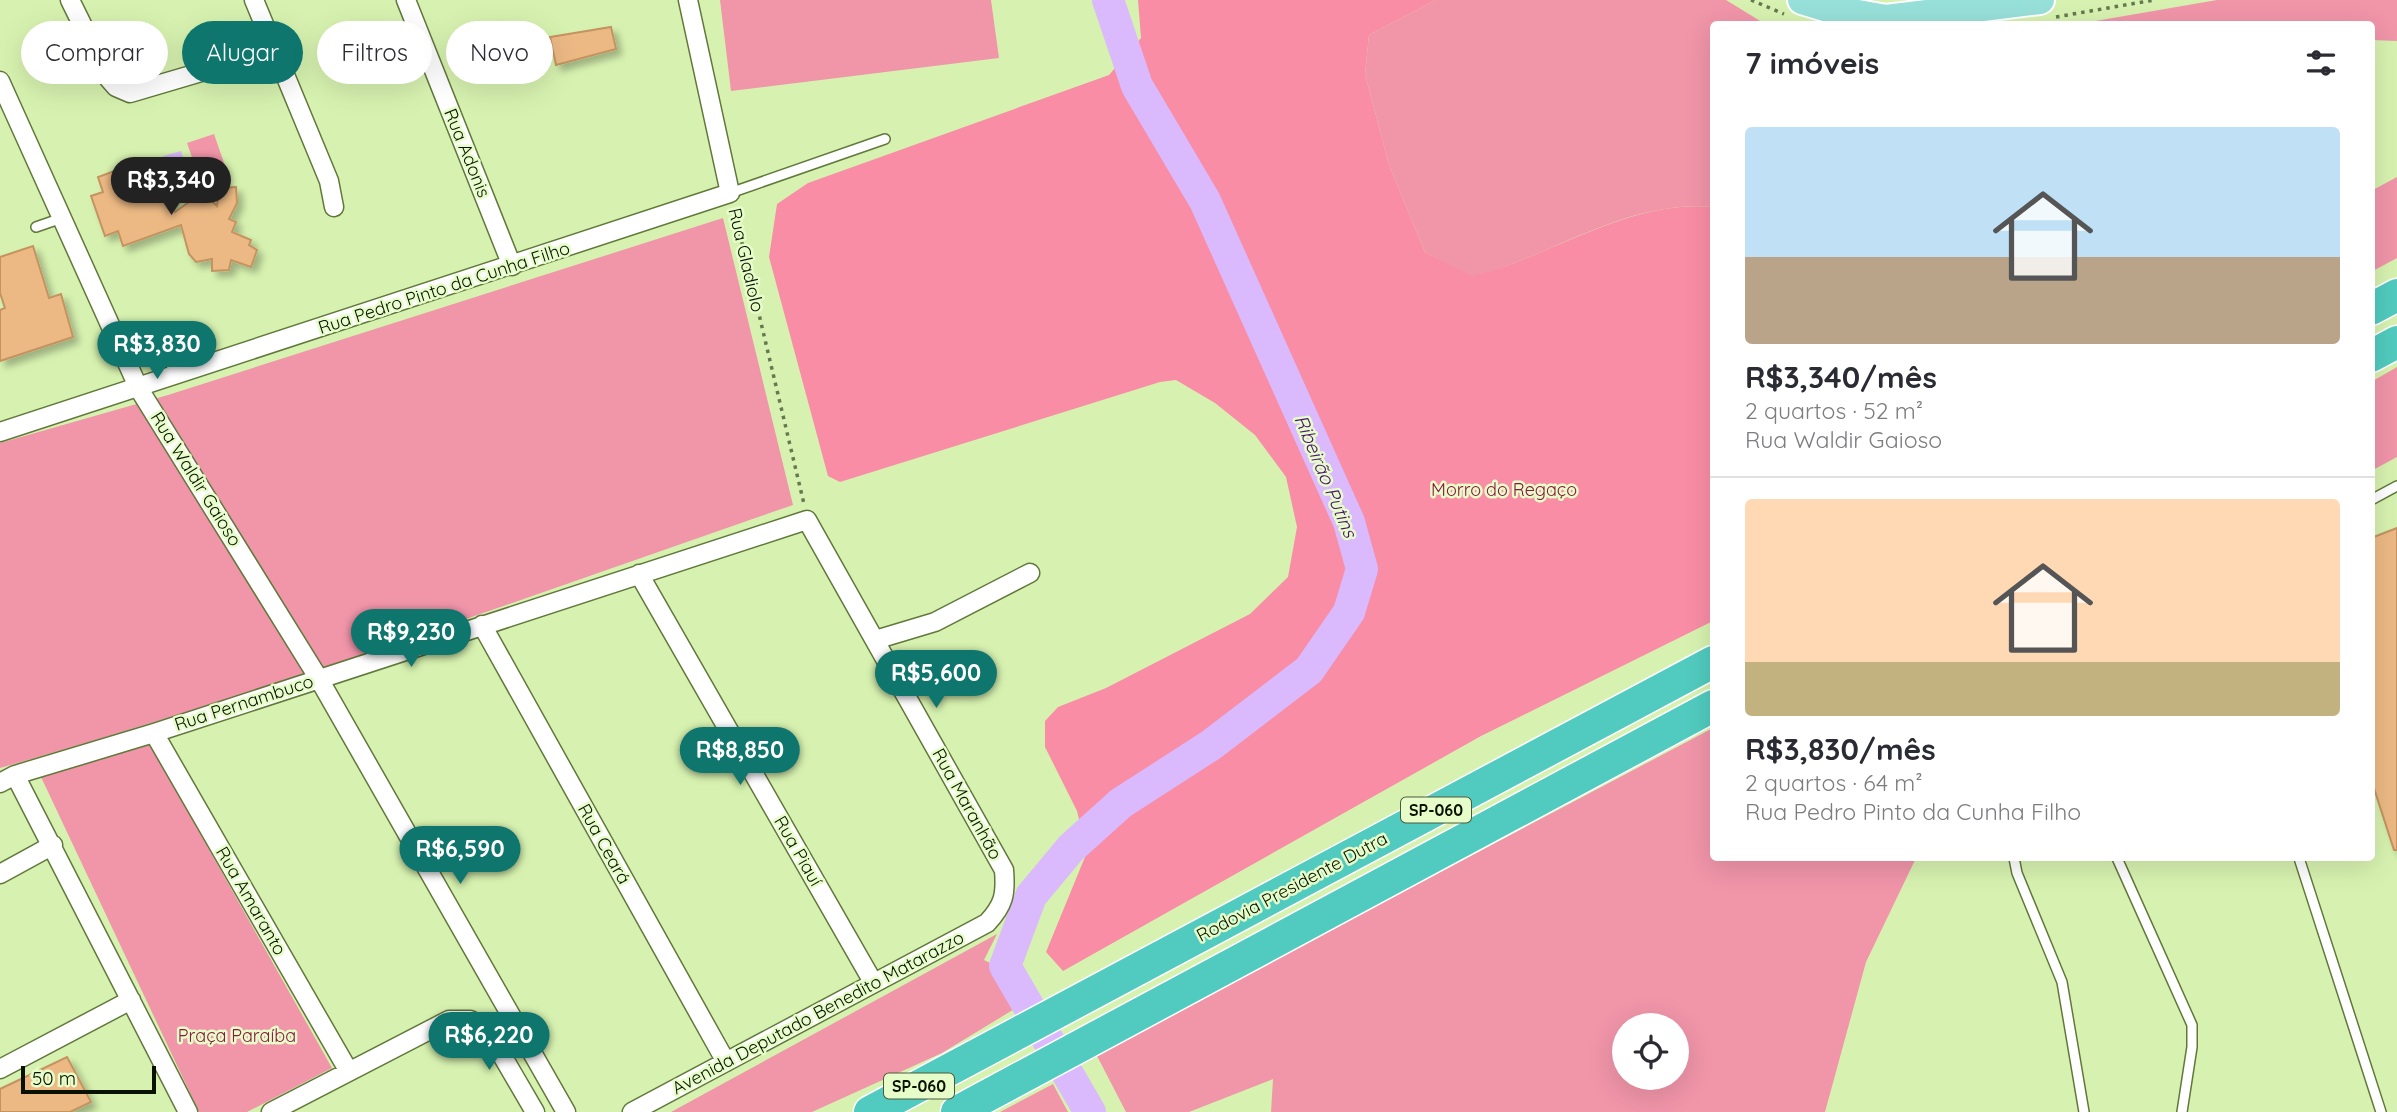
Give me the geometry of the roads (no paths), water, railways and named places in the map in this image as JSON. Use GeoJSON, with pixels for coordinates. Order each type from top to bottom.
{"type":"FeatureCollection","features":[{"type":"Feature","properties":{"kind":"highway"},"geometry":{"type":"LineString","coordinates":[[2375,307],[2397,295]]}},
{"type":"Feature","properties":{"kind":"highway"},"geometry":{"type":"LineString","coordinates":[[2375,354],[2397,342]]}},
{"type":"Feature","properties":{"kind":"highway","name":"Rodovia Presidente Dutra"},"geometry":{"type":"LineString","coordinates":[[870,1112],[1710,664]]}},
{"type":"Feature","properties":{"kind":"highway","name":"SP-060"},"geometry":{"type":"LineString","coordinates":[[957,1112],[1710,708]]}},
{"type":"Feature","properties":{"kind":"main road"},"geometry":{"type":"LineString","coordinates":[[1802,0],[1835,10],[1886,19],[2046,9]]}},
{"type":"Feature","properties":{"kind":"street"},"geometry":{"type":"LineString","coordinates":[[70,0],[108,79],[116,87],[130,93],[182,78]]}},
{"type":"Feature","properties":{"kind":"street"},"geometry":{"type":"LineString","coordinates":[[254,0],[263,21]]}},
{"type":"Feature","properties":{"kind":"street","name":"Rua Adonis"},"geometry":{"type":"LineString","coordinates":[[406,0],[512,266]]}},
{"type":"Feature","properties":{"kind":"street","name":"Rua Gladiolo"},"geometry":{"type":"LineString","coordinates":[[688,0],[730,193]]}},
{"type":"Feature","properties":{"kind":"street","name":"Rua Waldir Gaioso"},"geometry":{"type":"LineString","coordinates":[[0,81],[4,102],[62,218],[139,389],[319,679],[566,1112]]}},
{"type":"Feature","properties":{"kind":"street"},"geometry":{"type":"LineString","coordinates":[[290,84],[329,181],[334,207]]}},
{"type":"Feature","properties":{"kind":"street","name":"Rua Pedro Pinto da Cunha Filho"},"geometry":{"type":"LineString","coordinates":[[0,432],[139,389],[730,193]]}},
{"type":"Feature","properties":{"kind":"street","name":"Rua Pernambuco"},"geometry":{"type":"LineString","coordinates":[[8,779],[807,520]]}},
{"type":"Feature","properties":{"kind":"street","name":"Rua Maranhão"},"geometry":{"type":"LineString","coordinates":[[807,520],[1004,870],[1006,893],[1001,909]]}},
{"type":"Feature","properties":{"kind":"street"},"geometry":{"type":"LineString","coordinates":[[875,640],[935,622],[1030,573]]}},
{"type":"Feature","properties":{"kind":"street","name":"Rua Piauí"},"geometry":{"type":"LineString","coordinates":[[639,574],[873,982]]}},
{"type":"Feature","properties":{"kind":"street","name":"Rua Ceará"},"geometry":{"type":"LineString","coordinates":[[482,625],[726,1062]]}},
{"type":"Feature","properties":{"kind":"street","name":"Rua Amaranto"},"geometry":{"type":"LineString","coordinates":[[154,733],[348,1070]]}},
{"type":"Feature","properties":{"kind":"street"},"geometry":{"type":"LineString","coordinates":[[8,779],[53,845],[188,1112]]}},
{"type":"Feature","properties":{"kind":"street"},"geometry":{"type":"LineString","coordinates":[[0,874],[53,845]]}},
{"type":"Feature","properties":{"kind":"street","name":"Avenida Deputado Benedito Matarazzo"},"geometry":{"type":"LineString","coordinates":[[632,1112],[987,923],[1001,909]]}},
{"type":"Feature","properties":{"kind":"street"},"geometry":{"type":"LineString","coordinates":[[0,1069],[131,1000]]}},
{"type":"Feature","properties":{"kind":"street"},"geometry":{"type":"LineString","coordinates":[[271,1112],[449,1020],[470,1020],[486,1028],[535,1112]]}},
{"type":"Feature","properties":{"kind":"lane","name":"Rua Pedro Pinto da Cunha Filho"},"geometry":{"type":"LineString","coordinates":[[730,193],[885,139]]}},
{"type":"Feature","properties":{"kind":"lane"},"geometry":{"type":"LineString","coordinates":[[36,227],[62,218]]}},
{"type":"Feature","properties":{"kind":"lane"},"geometry":{"type":"LineString","coordinates":[[154,333],[177,376]]}},
{"type":"Feature","properties":{"kind":"lane"},"geometry":{"type":"LineString","coordinates":[[2375,498],[2397,486]]}},
{"type":"Feature","properties":{"kind":"lane"},"geometry":{"type":"LineString","coordinates":[[2015,861],[2017,873],[2062,982],[2084,1112]]}},
{"type":"Feature","properties":{"kind":"lane"},"geometry":{"type":"LineString","coordinates":[[2117,861],[2192,1025],[2192,1047],[2182,1112]]}},
{"type":"Feature","properties":{"kind":"lane"},"geometry":{"type":"LineString","coordinates":[[2300,861],[2381,1112]]}},
{"type":"Feature","properties":{"kind":"waterway","name":"Ribeirão Putins"},"geometry":{"type":"LineString","coordinates":[[1090,1112],[1005,966],[1031,896],[1071,848],[1121,803],[1211,745],[1309,670],[1349,612],[1362,569],[1349,522],[1205,201],[1137,86],[1108,0]]}},
{"type":"Feature","properties":{"kind":"park label","name":"Morro do Regaço"},"geometry":{"type":"Point","coordinates":[1504,490]}},
{"type":"Feature","properties":{"kind":"park label","name":"Praça Paraíba"},"geometry":{"type":"Point","coordinates":[237,1036]}}]}
